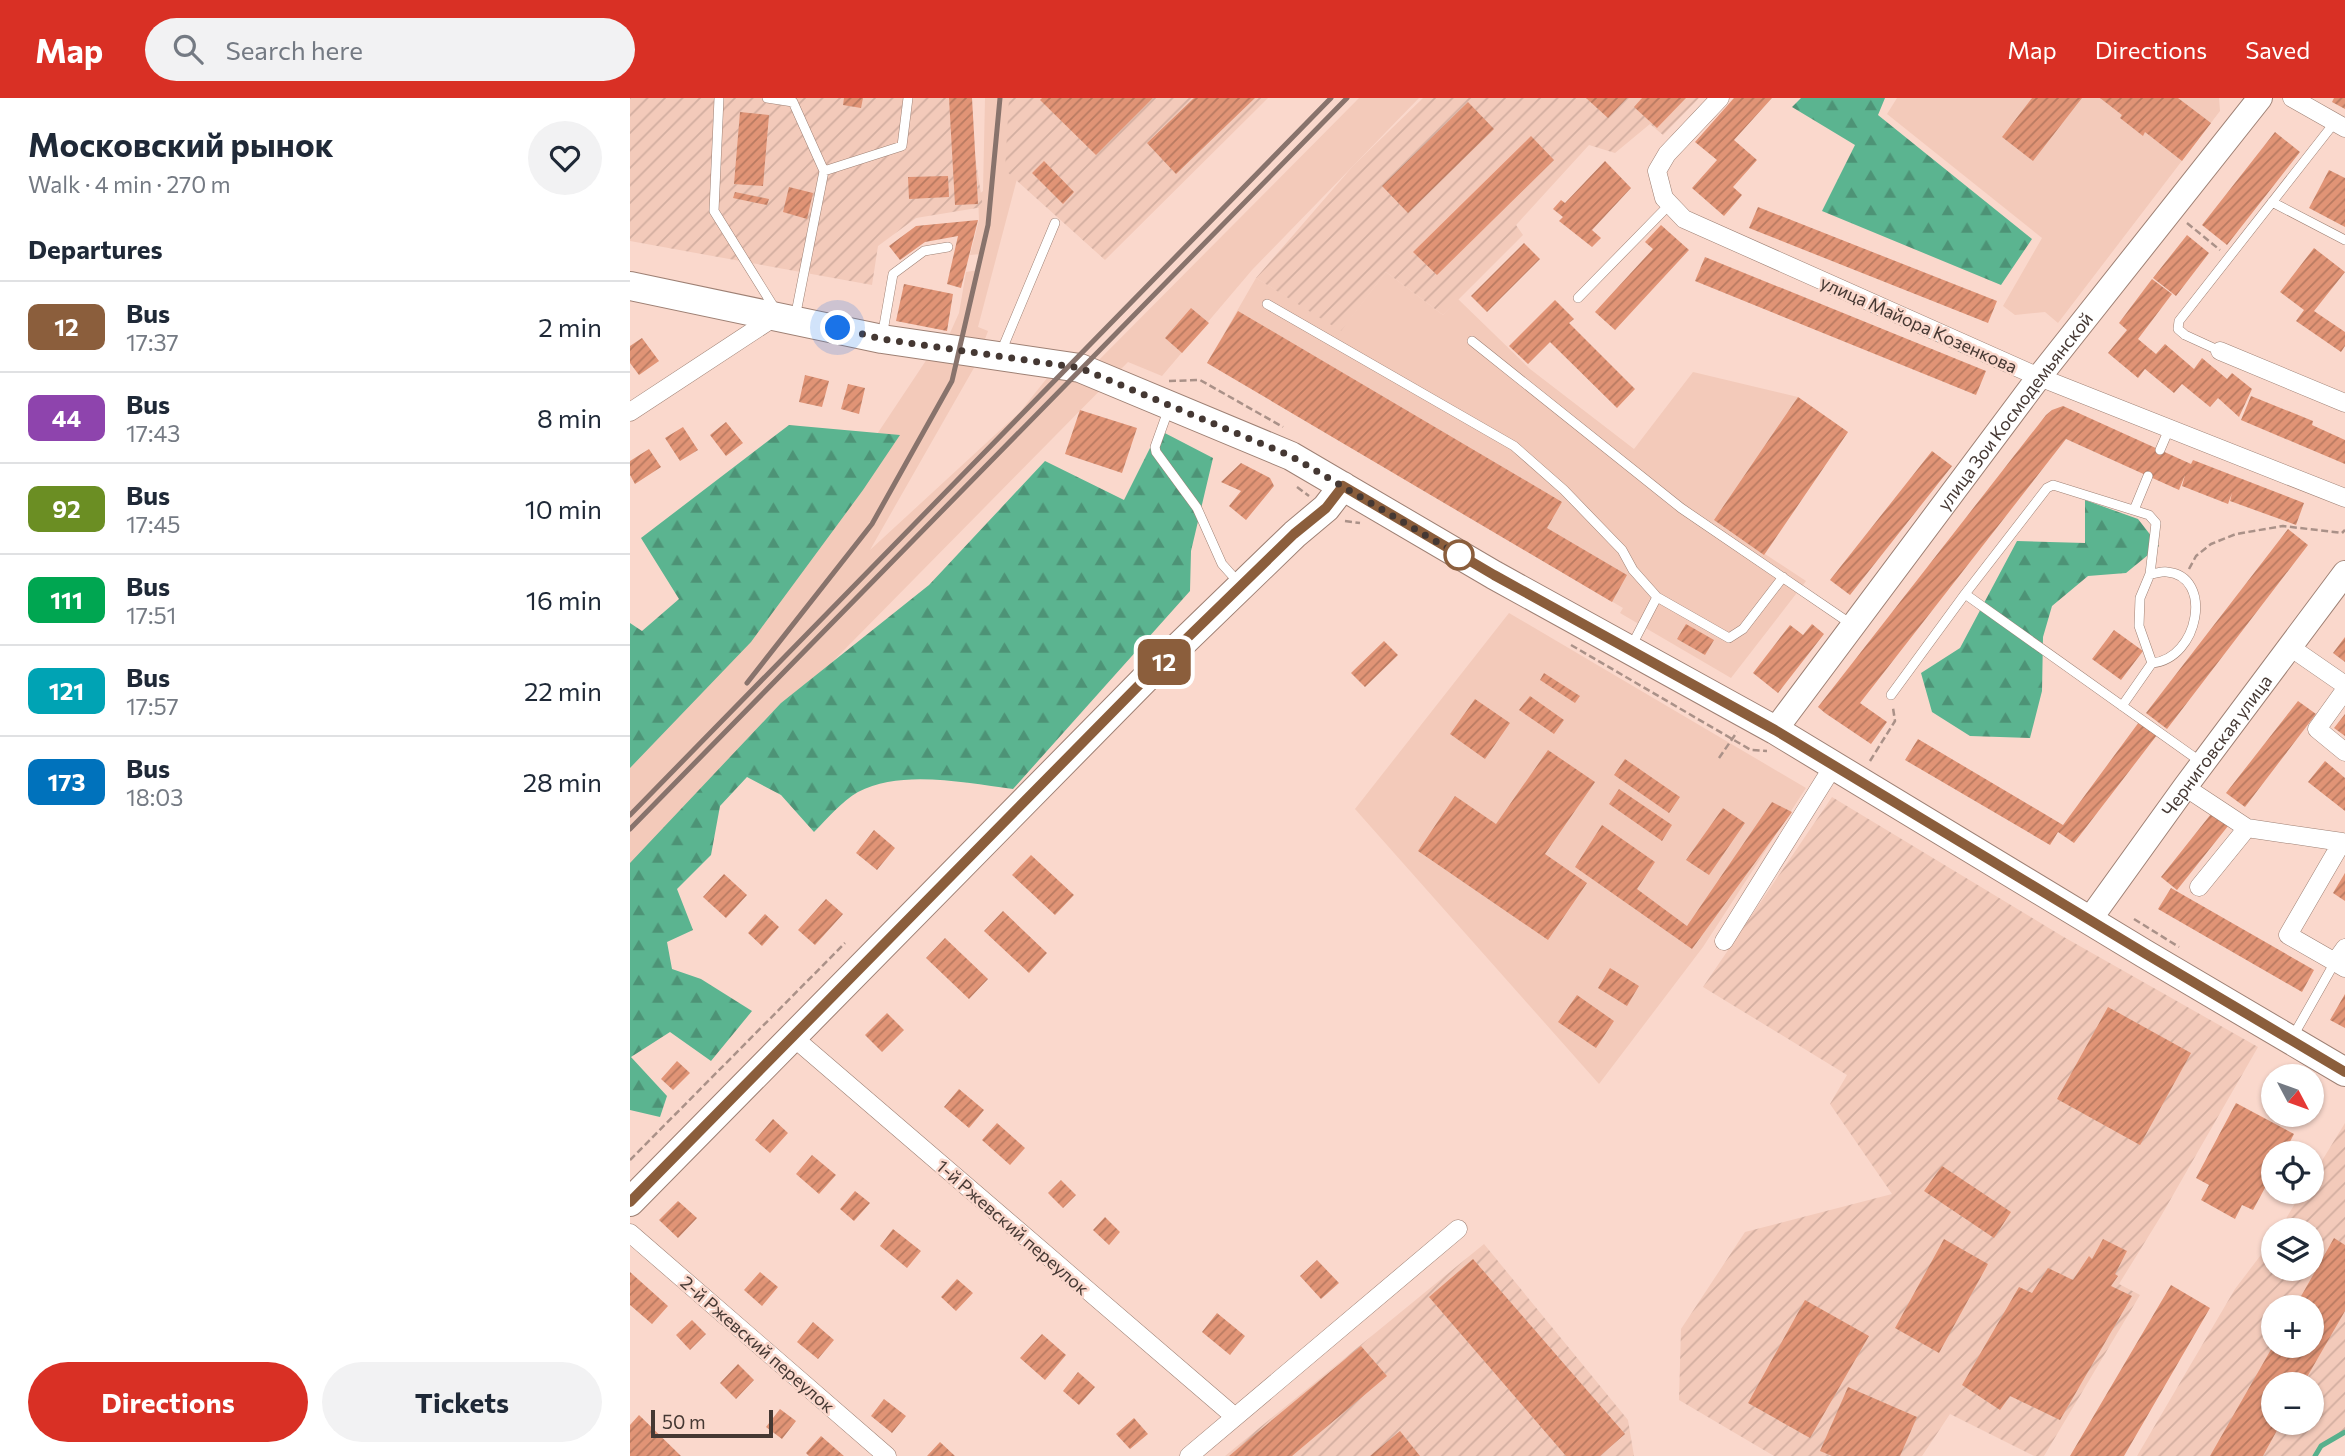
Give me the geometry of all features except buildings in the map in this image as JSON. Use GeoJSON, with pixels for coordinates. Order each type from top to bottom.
{"type":"FeatureCollection","features":[{"type":"Feature","properties":{"kind":"main road","name":"улица Зои Космодемьянской"},"geometry":{"type":"LineString","coordinates":[[1774,741],[1852,625],[2039,377],[2260,98]]}},
{"type":"Feature","properties":{"kind":"main road"},"geometry":{"type":"LineString","coordinates":[[630,286],[882,339],[1080,368],[1291,456],[1494,575],[1630,650],[1774,741],[1834,765],[2345,1072]]}},
{"type":"Feature","properties":{"kind":"main road"},"geometry":{"type":"LineString","coordinates":[[630,1202],[1144,680],[1294,534],[1326,508],[1343,486]]}},
{"type":"Feature","properties":{"kind":"main road","name":"Черниговская улица"},"geometry":{"type":"LineString","coordinates":[[2090,919],[2203,762],[2345,573]]}},
{"type":"Feature","properties":{"kind":"street"},"geometry":{"type":"LineString","coordinates":[[1670,204],[1664,198],[1657,171],[1667,154],[1720,98]]}},
{"type":"Feature","properties":{"kind":"street"},"geometry":{"type":"LineString","coordinates":[[2292,98],[2340,125]]}},
{"type":"Feature","properties":{"kind":"street","name":"улица Майора Козенкова"},"geometry":{"type":"LineString","coordinates":[[1670,204],[1684,219],[2039,377],[2345,498]]}},
{"type":"Feature","properties":{"kind":"street"},"geometry":{"type":"LineString","coordinates":[[630,412],[767,322],[787,318]]}},
{"type":"Feature","properties":{"kind":"street"},"geometry":{"type":"LineString","coordinates":[[2220,351],[2345,402]]}},
{"type":"Feature","properties":{"kind":"street"},"geometry":{"type":"LineString","coordinates":[[2290,647],[2345,688],[2318,729],[2345,752]]}},
{"type":"Feature","properties":{"kind":"street"},"geometry":{"type":"LineString","coordinates":[[1724,941],[1834,765]]}},
{"type":"Feature","properties":{"kind":"street"},"geometry":{"type":"LineString","coordinates":[[2185,787],[2247,828],[2344,843],[2288,935],[2342,959]]}},
{"type":"Feature","properties":{"kind":"street"},"geometry":{"type":"LineString","coordinates":[[2199,887],[2247,828]]}},
{"type":"Feature","properties":{"kind":"street","name":"1-й Ржевский переулок"},"geometry":{"type":"LineString","coordinates":[[793,1037],[1234,1416]]}},
{"type":"Feature","properties":{"kind":"street"},"geometry":{"type":"LineString","coordinates":[[1189,1456],[1458,1230]]}},
{"type":"Feature","properties":{"kind":"street","name":"2-й Ржевский переулок"},"geometry":{"type":"LineString","coordinates":[[630,1233],[887,1456]]}},
{"type":"Feature","properties":{"kind":"lane"},"geometry":{"type":"LineString","coordinates":[[719,98],[714,211],[787,318]]}},
{"type":"Feature","properties":{"kind":"lane"},"geometry":{"type":"LineString","coordinates":[[767,98],[793,102],[824,172],[787,318]]}},
{"type":"Feature","properties":{"kind":"lane"},"geometry":{"type":"LineString","coordinates":[[824,172],[902,146],[908,98]]}},
{"type":"Feature","properties":{"kind":"lane"},"geometry":{"type":"LineString","coordinates":[[2220,351],[2185,335],[2178,329],[2179,321],[2272,202],[2340,125]]}},
{"type":"Feature","properties":{"kind":"lane"},"geometry":{"type":"LineString","coordinates":[[2272,202],[2345,240]]}},
{"type":"Feature","properties":{"kind":"lane"},"geometry":{"type":"LineString","coordinates":[[1578,298],[1670,204]]}},
{"type":"Feature","properties":{"kind":"lane"},"geometry":{"type":"LineString","coordinates":[[999,357],[1055,223]]}},
{"type":"Feature","properties":{"kind":"lane"},"geometry":{"type":"LineString","coordinates":[[882,339],[893,274],[924,251],[948,247]]}},
{"type":"Feature","properties":{"kind":"lane"},"geometry":{"type":"LineString","coordinates":[[1268,304],[1514,446],[1564,490],[1622,550],[1633,570],[1657,597],[1729,638],[1743,629],[1783,577]]}},
{"type":"Feature","properties":{"kind":"lane"},"geometry":{"type":"LineString","coordinates":[[1472,341],[1681,508],[1852,625]]}},
{"type":"Feature","properties":{"kind":"lane"},"geometry":{"type":"LineString","coordinates":[[1170,407],[1155,447],[1156,453],[1196,508],[1222,564],[1241,587]]}},
{"type":"Feature","properties":{"kind":"lane"},"geometry":{"type":"LineString","coordinates":[[2160,450],[2169,429]]}},
{"type":"Feature","properties":{"kind":"lane"},"geometry":{"type":"LineString","coordinates":[[2134,510],[2148,476]]}},
{"type":"Feature","properties":{"kind":"lane"},"geometry":{"type":"LineString","coordinates":[[1891,695],[1965,594],[2047,488],[2053,485],[2149,515],[2156,523],[2150,574],[2140,598],[2138,626],[2152,663]]}},
{"type":"Feature","properties":{"kind":"lane"},"geometry":{"type":"LineString","coordinates":[[2150,574],[2167,572],[2183,577],[2194,590],[2196,608],[2192,629],[2181,649],[2166,662],[2152,663]]}},
{"type":"Feature","properties":{"kind":"lane"},"geometry":{"type":"LineString","coordinates":[[1965,594],[2203,762]]}},
{"type":"Feature","properties":{"kind":"lane"},"geometry":{"type":"LineString","coordinates":[[1630,650],[1657,597]]}},
{"type":"Feature","properties":{"kind":"lane"},"geometry":{"type":"LineString","coordinates":[[2122,705],[2152,663]]}},
{"type":"Feature","properties":{"kind":"lane"},"geometry":{"type":"LineString","coordinates":[[2291,1040],[2342,959]]}},
{"type":"Feature","properties":{"kind":"path"},"geometry":{"type":"LineString","coordinates":[[1295,485],[1342,520],[1367,524]]}},
{"type":"Feature","properties":{"kind":"path"},"geometry":{"type":"LineString","coordinates":[[2183,577],[2196,556],[2211,544],[2236,534],[2283,526],[2344,532]]}},
{"type":"Feature","properties":{"kind":"path"},"geometry":{"type":"LineString","coordinates":[[1568,643],[1751,750],[1774,741]]}},
{"type":"Feature","properties":{"kind":"path"},"geometry":{"type":"LineString","coordinates":[[1870,762],[1895,721],[1891,695]]}},
{"type":"Feature","properties":{"kind":"path"},"geometry":{"type":"LineString","coordinates":[[630,1160],[845,943]]}},
{"type":"Feature","properties":{"kind":"shaded area"},"geometry":{"type":"Polygon","coordinates":[[[630,98],[966,98],[983,207],[916,218],[878,246],[872,285],[630,241],[630,98]]]}},
{"type":"Feature","properties":{"kind":"shaded area"},"geometry":{"type":"Polygon","coordinates":[[[985,98],[1018,98],[1018,175],[978,327],[988,331],[975,366],[870,550],[1020,412],[1055,368],[1084,375],[1359,98],[1419,98],[1252,270],[1162,376],[1128,362],[630,867],[630,742],[746,631],[933,350],[941,353],[959,313],[966,272],[978,270],[981,254],[970,255],[979,220],[978,195],[983,191],[985,98]]]}},
{"type":"Feature","properties":{"kind":"shaded area"},"geometry":{"type":"Polygon","coordinates":[[[1009,98],[1268,98],[1105,260],[1005,170],[1009,98]]]}},
{"type":"Feature","properties":{"kind":"shaded area"},"geometry":{"type":"Polygon","coordinates":[[[1423,98],[1699,98],[1663,135],[1650,124],[1615,153],[1589,145],[1516,225],[1523,235],[1443,315],[1386,272],[1341,331],[1256,278],[1353,166],[1423,98]]]}},
{"type":"Feature","properties":{"kind":"shaded area"},"geometry":{"type":"Polygon","coordinates":[[[1897,98],[2219,98],[2220,111],[2058,323],[2045,312],[2015,315],[2003,306],[2042,238],[1887,114],[1897,98]]]}},
{"type":"Feature","properties":{"kind":"shaded area"},"geometry":{"type":"Polygon","coordinates":[[[1386,272],[1443,315],[1458,299],[1530,369],[1634,449],[1693,372],[1798,397],[1848,432],[1765,554],[1806,581],[1731,678],[1620,613],[1623,608],[1207,363],[1256,278],[1341,330],[1386,272]]]}},
{"type":"Feature","properties":{"kind":"shaded area"},"geometry":{"type":"Polygon","coordinates":[[[1509,613],[1806,788],[1703,947],[1599,1084],[1355,809],[1509,613]]]}},
{"type":"Feature","properties":{"kind":"shaded area"},"geometry":{"type":"Polygon","coordinates":[[[1832,797],[2062,936],[2258,1047],[2119,1284],[2140,1295],[2044,1456],[2034,1456],[1950,1414],[1922,1456],[1774,1456],[1679,1400],[1681,1329],[1745,1232],[1892,1194],[1830,1104],[1847,1075],[1703,987],[1832,797]]]}},
{"type":"Feature","properties":{"kind":"shaded area"},"geometry":{"type":"Polygon","coordinates":[[[2345,1123],[2345,1432],[2321,1446],[2315,1456],[2137,1456],[2235,1289],[2261,1255],[2261,1281],[2324,1281],[2324,1218],[2286,1218],[2295,1204],[2324,1204],[2324,1157],[2345,1123]]]}},
{"type":"Feature","properties":{"kind":"shaded area"},"geometry":{"type":"Polygon","coordinates":[[[1484,1244],[1628,1420],[1634,1456],[1225,1456],[1484,1244]]]}},
{"type":"Feature","properties":{"kind":"green space"},"geometry":{"type":"Polygon","coordinates":[[[1801,98],[1885,98],[1878,115],[2032,239],[2001,285],[1822,211],[1855,145],[1792,107],[1801,98]]]}},
{"type":"Feature","properties":{"kind":"green space"},"geometry":{"type":"Polygon","coordinates":[[[789,425],[900,435],[863,490],[751,642],[630,768],[630,623],[642,631],[679,599],[641,538],[789,425]]]}},
{"type":"Feature","properties":{"kind":"green space"},"geometry":{"type":"Polygon","coordinates":[[[1159,430],[1213,458],[1191,551],[1190,591],[1013,789],[914,779],[875,785],[846,800],[814,832],[781,795],[747,777],[720,806],[711,855],[677,889],[693,930],[667,942],[672,969],[701,979],[752,1011],[711,1061],[670,1032],[631,1057],[667,1096],[660,1117],[630,1110],[630,863],[781,703],[929,585],[1045,461],[1124,500],[1159,430]]]}},
{"type":"Feature","properties":{"kind":"green space"},"geometry":{"type":"Polygon","coordinates":[[[2085,500],[2138,519],[2159,546],[2126,573],[2088,576],[2052,606],[2043,637],[2042,691],[2030,738],[1970,736],[1932,712],[1921,673],[1960,648],[2017,541],[2085,543],[2085,500]]]}},
{"type":"Feature","properties":{"kind":"waterway"},"geometry":{"type":"LineString","coordinates":[[2315,1456],[2321,1446],[2345,1432]]}},
{"type":"Feature","properties":{"kind":"railway"},"geometry":{"type":"LineString","coordinates":[[747,683],[872,524],[952,381],[988,225],[1000,98]]}},
{"type":"Feature","properties":{"kind":"railway"},"geometry":{"type":"LineString","coordinates":[[630,815],[1331,98]]}},
{"type":"Feature","properties":{"kind":"railway"},"geometry":{"type":"LineString","coordinates":[[630,829],[1347,98]]}},
{"type":"Feature","properties":{"kind":"bus line","name":"12"},"geometry":{"type":"LineString","coordinates":[[630,1202],[1144,680],[1294,534],[1319,515],[1343,486],[1494,575],[1775,730],[2345,1072]]}},
{"type":"Feature","properties":{"kind":"route"},"geometry":{"type":"LineString","coordinates":[[838,328],[882,339],[1080,368],[1291,456],[1459,555]]}}]}
